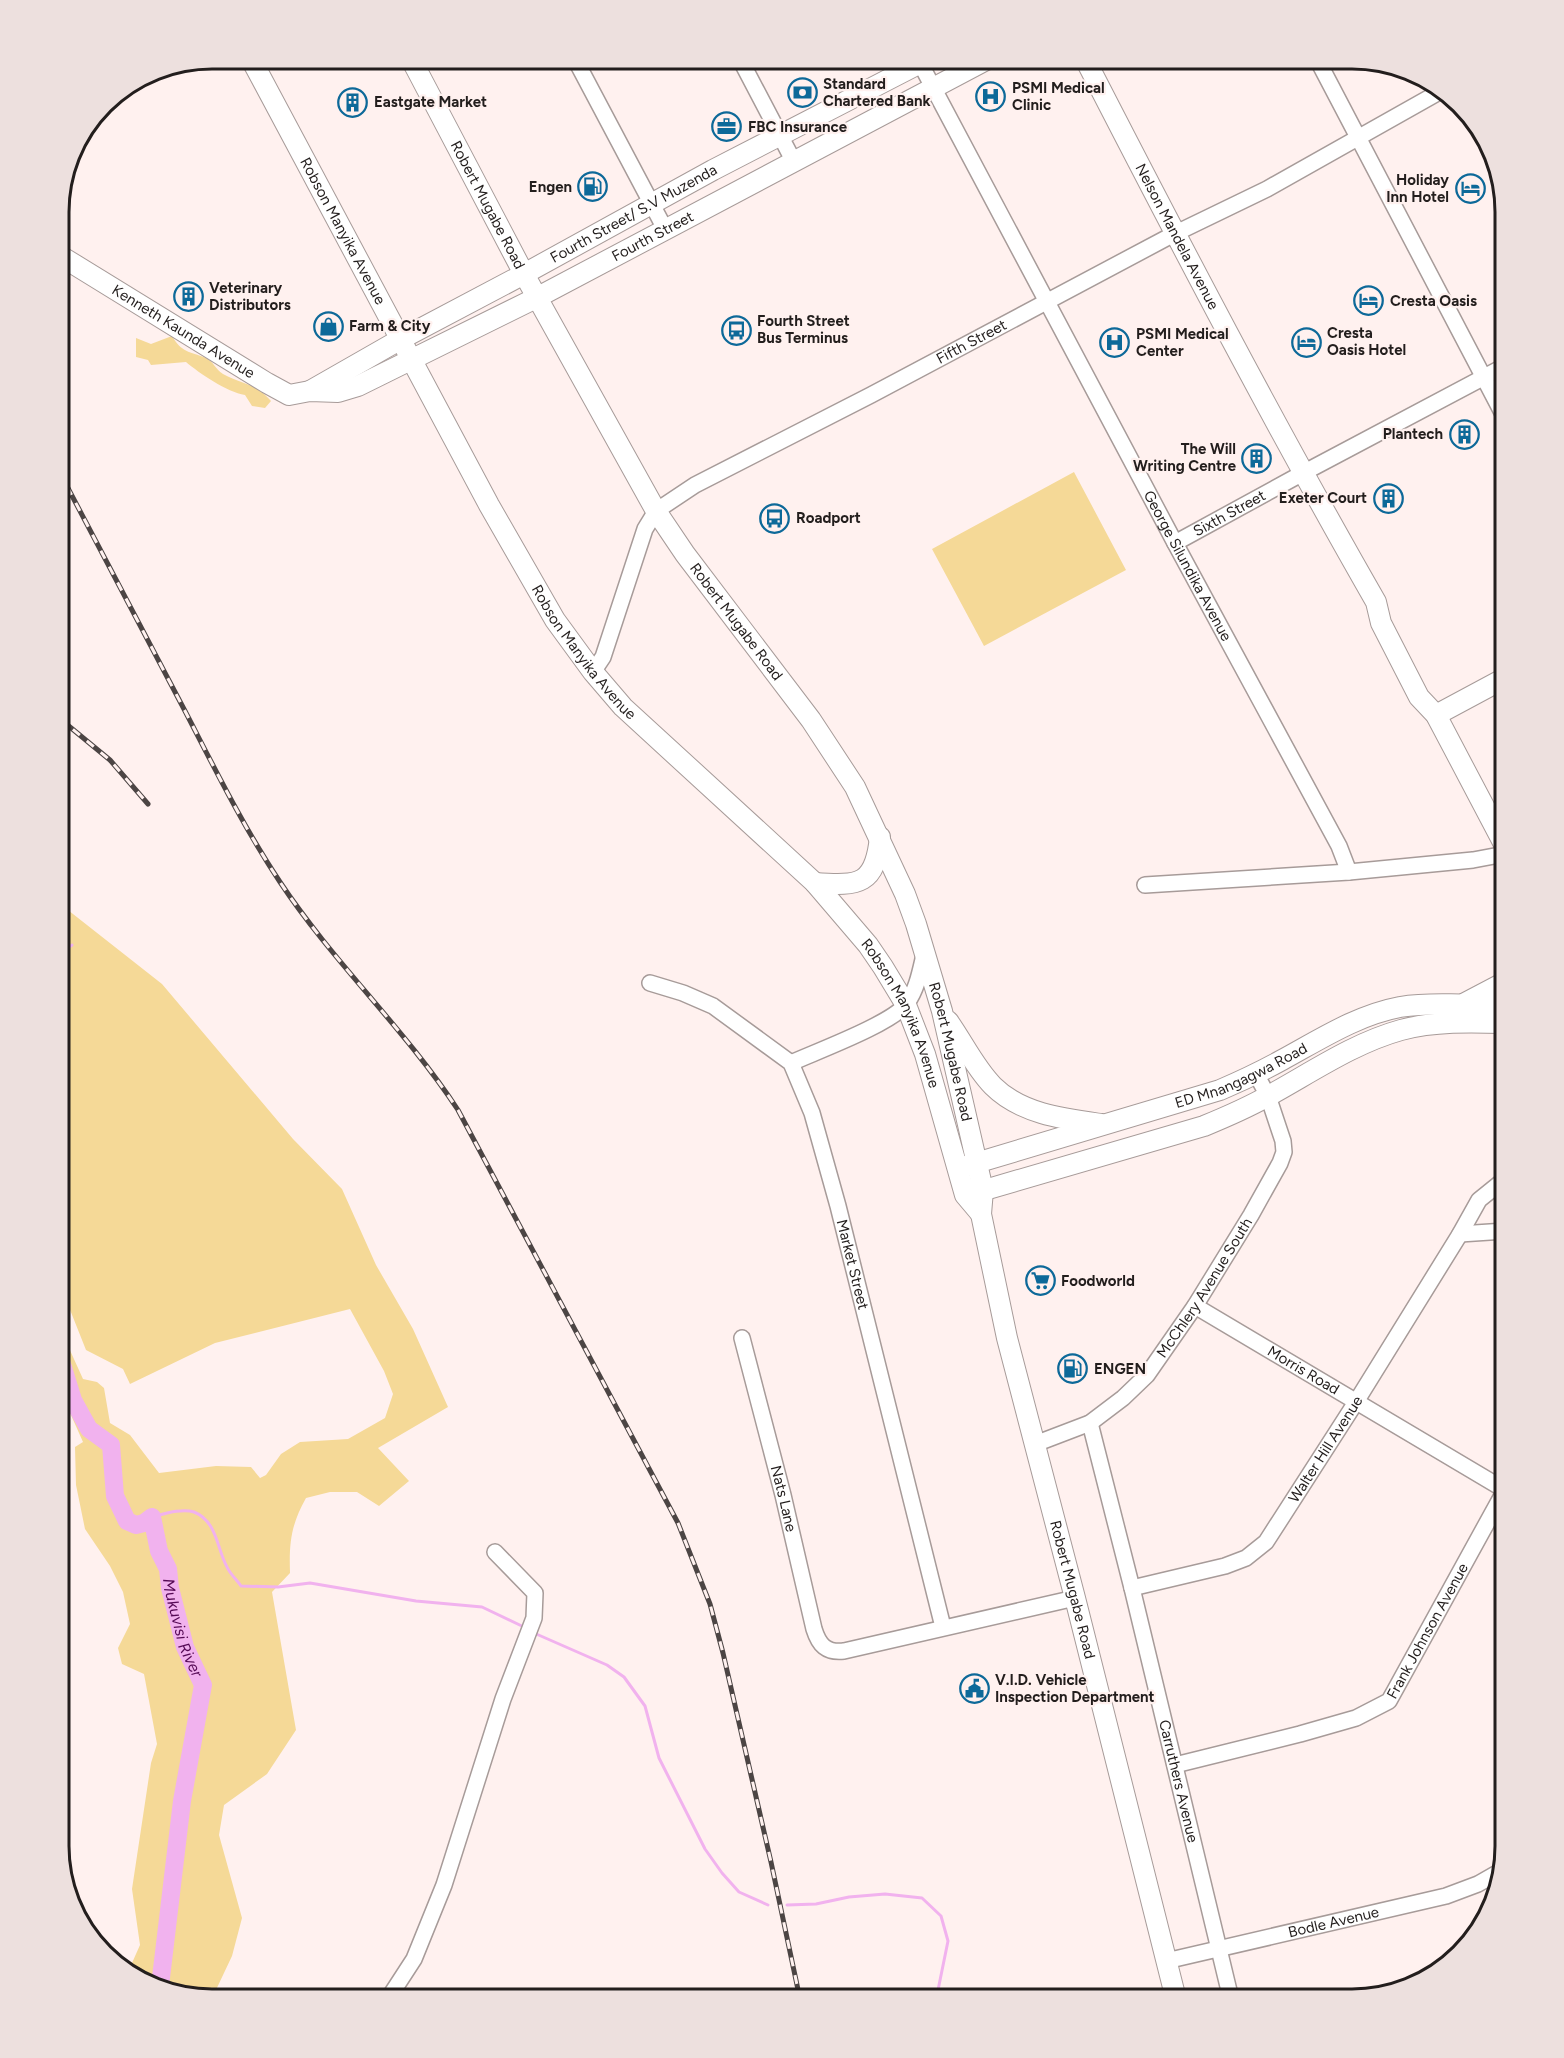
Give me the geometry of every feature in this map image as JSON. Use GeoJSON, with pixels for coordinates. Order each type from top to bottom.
{"type":"FeatureCollection","features":[{"type":"Feature","properties":{"kind":"main road","name":"Robson Manyika Avenue"},"geometry":{"type":"LineString","coordinates":[[257,69],[489,505],[550,610],[593,672],[623,707],[815,883],[868,945],[906,1005],[967,1166],[974,1193]]}},
{"type":"Feature","properties":{"kind":"main road","name":"Robert Mugabe Road"},"geometry":{"type":"LineString","coordinates":[[417,69],[524,274],[656,511],[685,554],[812,720],[855,787],[905,894],[942,1011],[967,1166]]}},
{"type":"Feature","properties":{"kind":"main road","name":"Fourth Street/ S.V Muzenda"},"geometry":{"type":"LineString","coordinates":[[310,392],[401,339],[905,69]]}},
{"type":"Feature","properties":{"kind":"main road","name":"Fourth Street"},"geometry":{"type":"LineString","coordinates":[[310,392],[338,392],[358,386],[538,297],[969,69]]}},
{"type":"Feature","properties":{"kind":"main road","name":"Nelson Mandela Avenue"},"geometry":{"type":"LineString","coordinates":[[1090,69],[1174,234],[1303,473],[1376,602],[1390,612],[1431,690],[1436,715],[1495,825]]}},
{"type":"Feature","properties":{"kind":"main road","name":"Kenneth Kaunda Avenue"},"geometry":{"type":"LineString","coordinates":[[69,261],[267,384],[289,395],[310,392]]}},
{"type":"Feature","properties":{"kind":"main road"},"geometry":{"type":"LineString","coordinates":[[1436,715],[1495,684]]}},
{"type":"Feature","properties":{"kind":"main road"},"geometry":{"type":"LineString","coordinates":[[815,883],[848,884],[867,876],[874,868],[880,837]]}},
{"type":"Feature","properties":{"kind":"main road"},"geometry":{"type":"LineString","coordinates":[[1463,1005],[1495,988]]}},
{"type":"Feature","properties":{"kind":"main road","name":"ED Mnangagwa Road"},"geometry":{"type":"LineString","coordinates":[[967,1166],[1220,1090],[1369,1016],[1400,1007],[1495,1006]]}},
{"type":"Feature","properties":{"kind":"main road"},"geometry":{"type":"LineString","coordinates":[[942,1011],[993,1086],[1010,1100],[1050,1115],[1108,1125]]}},
{"type":"Feature","properties":{"kind":"main road","name":"ED Mnangagwa Road"},"geometry":{"type":"LineString","coordinates":[[974,1193],[1204,1126],[1235,1113],[1348,1052],[1401,1030],[1432,1025],[1495,1023]]}},
{"type":"Feature","properties":{"kind":"main road","name":"Robert Mugabe Road"},"geometry":{"type":"LineString","coordinates":[[974,1193],[981,1214],[1007,1338],[1173,1989]]}},
{"type":"Feature","properties":{"kind":"street"},"geometry":{"type":"LineString","coordinates":[[580,69],[665,229]]}},
{"type":"Feature","properties":{"kind":"street"},"geometry":{"type":"LineString","coordinates":[[745,69],[794,162]]}},
{"type":"Feature","properties":{"kind":"street","name":"George Silundika Avenue"},"geometry":{"type":"LineString","coordinates":[[926,69],[933,88],[1175,543],[1334,835],[1349,872]]}},
{"type":"Feature","properties":{"kind":"street"},"geometry":{"type":"LineString","coordinates":[[1322,69],[1495,398]]}},
{"type":"Feature","properties":{"kind":"street","name":"Fifth Street"},"geometry":{"type":"LineString","coordinates":[[593,672],[603,657],[645,529],[656,511],[695,484],[871,395],[1174,234],[1267,189],[1434,95]]}},
{"type":"Feature","properties":{"kind":"street","name":"Sixth Street"},"geometry":{"type":"LineString","coordinates":[[1175,543],[1495,372]]}},
{"type":"Feature","properties":{"kind":"street"},"geometry":{"type":"LineString","coordinates":[[1145,885],[1349,872],[1495,856]]}},
{"type":"Feature","properties":{"kind":"street"},"geometry":{"type":"LineString","coordinates":[[650,983],[683,993],[713,1006],[791,1063],[880,1023],[906,1005],[918,979],[924,955]]}},
{"type":"Feature","properties":{"kind":"street","name":"Market Street"},"geometry":{"type":"LineString","coordinates":[[791,1063],[812,1113],[838,1206],[942,1627]]}},
{"type":"Feature","properties":{"kind":"street","name":"McChlery Avenue South"},"geometry":{"type":"LineString","coordinates":[[1035,1444],[1090,1423],[1123,1398],[1148,1376],[1195,1306],[1280,1163],[1284,1152],[1283,1141],[1268,1096],[1256,1074]]}},
{"type":"Feature","properties":{"kind":"street","name":"Walter Hill Avenue"},"geometry":{"type":"LineString","coordinates":[[1132,1588],[1225,1566],[1246,1558],[1266,1542],[1356,1402],[1479,1200],[1495,1188]]}},
{"type":"Feature","properties":{"kind":"street"},"geometry":{"type":"LineString","coordinates":[[1460,1234],[1495,1232]]}},
{"type":"Feature","properties":{"kind":"street","name":"Morris Road"},"geometry":{"type":"LineString","coordinates":[[1195,1306],[1495,1484]]}},
{"type":"Feature","properties":{"kind":"street","name":"Nats Lane"},"geometry":{"type":"LineString","coordinates":[[742,1338],[783,1495],[814,1629],[820,1644],[834,1652],[942,1627]]}},
{"type":"Feature","properties":{"kind":"street","name":"Carruthers Avenue"},"geometry":{"type":"LineString","coordinates":[[1090,1423],[1228,1989]]}},
{"type":"Feature","properties":{"kind":"street","name":"Frank Johnson Avenue"},"geometry":{"type":"LineString","coordinates":[[1175,1765],[1356,1718],[1389,1701],[1495,1510]]}},
{"type":"Feature","properties":{"kind":"street"},"geometry":{"type":"LineString","coordinates":[[395,1989],[414,1959],[444,1885],[503,1699],[534,1618],[535,1593],[495,1551]]}},
{"type":"Feature","properties":{"kind":"street"},"geometry":{"type":"LineString","coordinates":[[942,1627],[1075,1598]]}},
{"type":"Feature","properties":{"kind":"street","name":"Bodle Avenue"},"geometry":{"type":"LineString","coordinates":[[1166,1961],[1446,1896],[1491,1876]]}},
{"type":"Feature","properties":{"kind":"shaded area"},"geometry":{"type":"Polygon","coordinates":[[[172,336],[183,349],[208,359],[223,374],[254,387],[271,401],[265,408],[252,406],[245,395],[222,386],[186,362],[151,365],[148,360],[136,357],[136,338],[151,344],[172,336]]]}},
{"type":"Feature","properties":{"kind":"shaded area"},"geometry":{"type":"Polygon","coordinates":[[[1074,472],[1126,570],[984,646],[932,549],[1074,472]]]}},
{"type":"Feature","properties":{"kind":"shaded area"},"geometry":{"type":"Polygon","coordinates":[[[69,911],[162,984],[293,1139],[342,1189],[376,1265],[413,1329],[448,1407],[378,1448],[409,1481],[379,1506],[357,1492],[330,1492],[306,1498],[297,1517],[291,1543],[290,1573],[272,1592],[296,1730],[267,1774],[224,1805],[219,1835],[242,1918],[232,1956],[216,1989],[193,1988],[175,1984],[157,1978],[131,1964],[140,1945],[132,1889],[151,1763],[157,1744],[144,1674],[122,1664],[118,1648],[130,1624],[123,1592],[110,1566],[85,1529],[76,1485],[75,1447],[83,1442],[69,1410],[69,1348],[83,1379],[97,1382],[104,1388],[110,1423],[130,1435],[159,1473],[216,1466],[251,1467],[260,1478],[266,1475],[281,1454],[300,1442],[348,1439],[385,1418],[393,1394],[384,1371],[350,1309],[215,1343],[130,1384],[123,1369],[86,1350],[69,1307],[69,911]]]}},
{"type":"Feature","properties":{"kind":"waterway","name":"Mukuvisi River"},"geometry":{"type":"LineString","coordinates":[[69,1387],[73,1400],[89,1429],[111,1445],[115,1496],[127,1521],[136,1525],[152,1517],[159,1551],[168,1569],[170,1588],[185,1647],[203,1685],[182,1801],[161,1979]]}},
{"type":"Feature","properties":{"kind":"waterway"},"geometry":{"type":"LineString","coordinates":[[152,1517],[184,1511],[202,1516],[212,1529],[228,1570],[241,1586],[278,1587],[310,1583],[416,1601],[482,1607],[526,1628]]}},
{"type":"Feature","properties":{"kind":"waterway"},"geometry":{"type":"LineString","coordinates":[[534,1633],[607,1665],[624,1677],[645,1706],[659,1758],[705,1849],[739,1892],[768,1905]]}},
{"type":"Feature","properties":{"kind":"waterway"},"geometry":{"type":"LineString","coordinates":[[787,1905],[816,1904],[849,1897],[885,1894],[922,1898],[941,1916],[948,1941],[938,1989]]}},
{"type":"Feature","properties":{"kind":"railway"},"geometry":{"type":"LineString","coordinates":[[69,490],[230,798],[267,862],[323,940],[415,1051],[458,1110],[678,1523],[710,1604],[723,1653],[798,1989]]}},
{"type":"Feature","properties":{"kind":"railway"},"geometry":{"type":"LineString","coordinates":[[69,726],[110,760],[148,804]]}},
{"type":"Feature","properties":{"kind":"place","name":"Standard Chartered Bank"},"geometry":{"type":"Point","coordinates":[802,93]}},
{"type":"Feature","properties":{"kind":"place","name":"PSMI Medical Clinic"},"geometry":{"type":"Point","coordinates":[991,97]}},
{"type":"Feature","properties":{"kind":"place","name":"Eastgate Market"},"geometry":{"type":"Point","coordinates":[353,102]}},
{"type":"Feature","properties":{"kind":"place","name":"FBC Insurance"},"geometry":{"type":"Point","coordinates":[727,127]}},
{"type":"Feature","properties":{"kind":"place","name":"Engen"},"geometry":{"type":"Point","coordinates":[593,187]}},
{"type":"Feature","properties":{"kind":"place","name":"Holiday Inn Hotel"},"geometry":{"type":"Point","coordinates":[1470,189]}},
{"type":"Feature","properties":{"kind":"place","name":"Veterinary Distributors"},"geometry":{"type":"Point","coordinates":[188,297]}},
{"type":"Feature","properties":{"kind":"place","name":"Cresta Oasis"},"geometry":{"type":"Point","coordinates":[1369,301]}},
{"type":"Feature","properties":{"kind":"place","name":"Farm & City"},"geometry":{"type":"Point","coordinates":[328,326]}},
{"type":"Feature","properties":{"kind":"place","name":"Fourth Street Bus Terminus"},"geometry":{"type":"Point","coordinates":[736,330]}},
{"type":"Feature","properties":{"kind":"place","name":"Cresta Oasis Hotel"},"geometry":{"type":"Point","coordinates":[1306,342]}},
{"type":"Feature","properties":{"kind":"place","name":"PSMI Medical Center"},"geometry":{"type":"Point","coordinates":[1115,343]}},
{"type":"Feature","properties":{"kind":"place","name":"Plantech"},"geometry":{"type":"Point","coordinates":[1464,434]}},
{"type":"Feature","properties":{"kind":"place","name":"The Will Writing Centre"},"geometry":{"type":"Point","coordinates":[1257,458]}},
{"type":"Feature","properties":{"kind":"place","name":"Exeter Court"},"geometry":{"type":"Point","coordinates":[1388,498]}},
{"type":"Feature","properties":{"kind":"place","name":"Roadport"},"geometry":{"type":"Point","coordinates":[775,518]}},
{"type":"Feature","properties":{"kind":"place","name":"Foodworld"},"geometry":{"type":"Point","coordinates":[1040,1281]}},
{"type":"Feature","properties":{"kind":"place","name":"ENGEN"},"geometry":{"type":"Point","coordinates":[1073,1369]}},
{"type":"Feature","properties":{"kind":"place","name":"V.I.D. Vehicle Inspection Department"},"geometry":{"type":"Point","coordinates":[974,1689]}}]}
